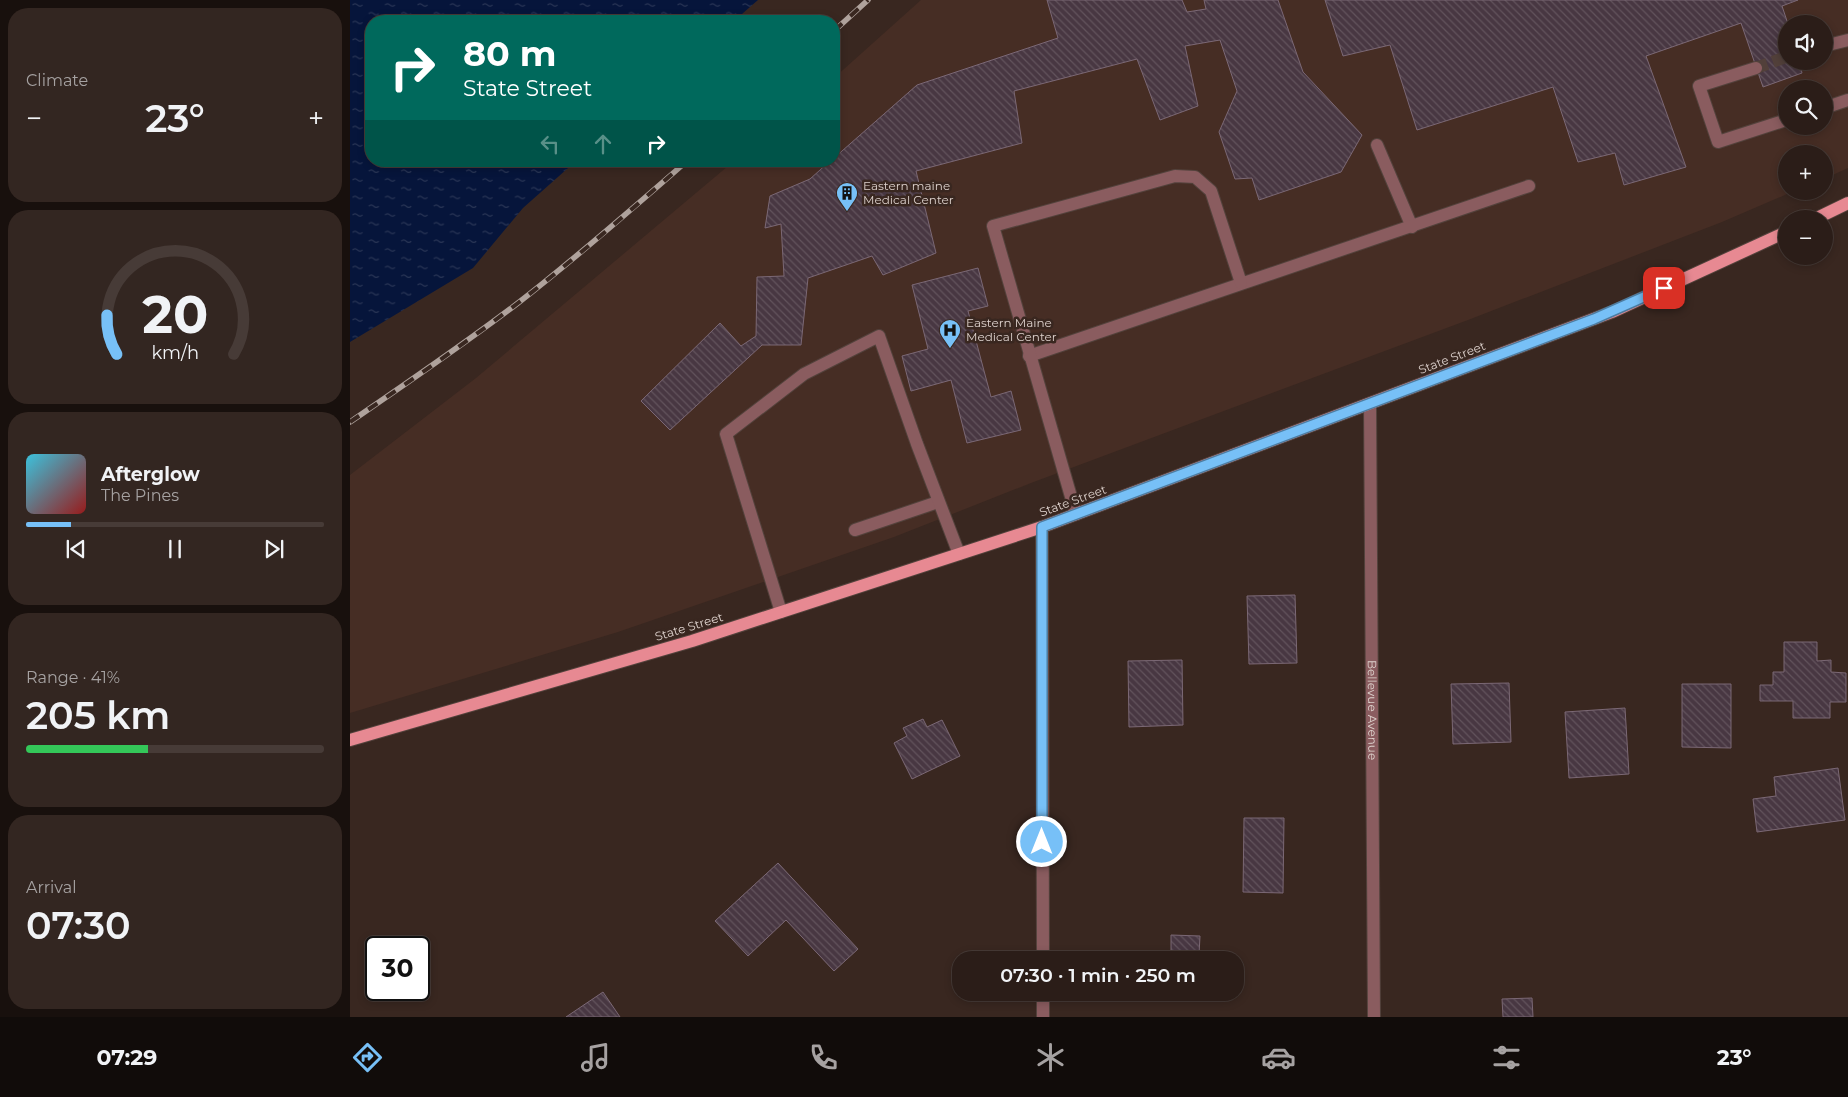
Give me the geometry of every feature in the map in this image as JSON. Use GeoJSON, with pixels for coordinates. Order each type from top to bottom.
{"type":"FeatureCollection","features":[{"type":"Feature","properties":{"kind":"main road"},"geometry":{"type":"LineString","coordinates":[[1833,211],[1848,204]]}},
{"type":"Feature","properties":{"kind":"main road","name":"State Street"},"geometry":{"type":"LineString","coordinates":[[350,740],[692,642],[1042,527],[1612,312],[1778,236]]}},
{"type":"Feature","properties":{"kind":"street"},"geometry":{"type":"LineString","coordinates":[[1833,44],[1848,40]]}},
{"type":"Feature","properties":{"kind":"street"},"geometry":{"type":"LineString","coordinates":[[1756,68],[1699,86],[1718,142],[1778,123]]}},
{"type":"Feature","properties":{"kind":"street"},"geometry":{"type":"LineString","coordinates":[[1833,105],[1848,100]]}},
{"type":"Feature","properties":{"kind":"street"},"geometry":{"type":"LineString","coordinates":[[1377,145],[1412,227]]}},
{"type":"Feature","properties":{"kind":"street"},"geometry":{"type":"LineString","coordinates":[[1076,514],[993,226],[1176,176],[1194,177],[1211,191],[1241,283]]}},
{"type":"Feature","properties":{"kind":"street"},"geometry":{"type":"LineString","coordinates":[[1029,356],[1529,186]]}},
{"type":"Feature","properties":{"kind":"street"},"geometry":{"type":"LineString","coordinates":[[781,612],[726,434],[804,374],[879,336],[938,502],[959,554]]}},
{"type":"Feature","properties":{"kind":"street","name":"Bellevue Avenue"},"geometry":{"type":"LineString","coordinates":[[1370,404],[1374,1017]]}},
{"type":"Feature","properties":{"kind":"street"},"geometry":{"type":"LineString","coordinates":[[855,530],[938,502]]}},
{"type":"Feature","properties":{"kind":"street"},"geometry":{"type":"LineString","coordinates":[[1042,527],[1042,951]]}},
{"type":"Feature","properties":{"kind":"street"},"geometry":{"type":"LineString","coordinates":[[1043,1001],[1043,1017]]}},
{"type":"Feature","properties":{"kind":"shaded area","name":"Eastern Maine Medical Center"},"geometry":{"type":"Polygon","coordinates":[[[921,0],[1848,0],[1848,168],[1833,175],[1833,145],[1778,145],[1778,198],[1722,222],[1468,320],[1031,483],[894,537],[618,632],[350,713],[350,475],[476,378],[727,167],[840,167],[840,73],[921,0]]]}},
{"type":"Feature","properties":{"kind":"water"},"geometry":{"type":"Polygon","coordinates":[[[350,0],[758,0],[741,15],[365,15],[365,167],[569,167],[523,208],[473,268],[350,342],[350,0]]]}},
{"type":"Feature","properties":{"kind":"building","name":"Eastern maine Medical Center"},"geometry":{"type":"Polygon","coordinates":[[[1047,0],[1182,0],[1187,12],[1206,9],[1204,0],[1278,0],[1303,72],[1362,135],[1341,172],[1259,200],[1252,178],[1235,179],[1219,132],[1237,91],[1220,40],[1185,46],[1198,106],[1160,120],[1137,59],[1014,91],[1022,143],[916,171],[936,253],[883,275],[872,256],[808,278],[801,345],[762,345],[670,430],[641,401],[720,323],[741,346],[756,336],[757,277],[784,276],[781,224],[765,228],[770,196],[810,179],[823,167],[840,167],[840,153],[917,85],[1058,38],[1047,0]]]}},
{"type":"Feature","properties":{"kind":"building"},"geometry":{"type":"Polygon","coordinates":[[[1325,0],[1798,0],[1782,6],[1785,15],[1778,15],[1778,70],[1801,70],[1802,73],[1778,80],[1763,87],[1741,23],[1646,56],[1686,167],[1624,185],[1615,153],[1578,162],[1553,87],[1417,130],[1390,45],[1343,56],[1325,0]]]}},
{"type":"Feature","properties":{"kind":"building"},"geometry":{"type":"Polygon","coordinates":[[[978,268],[988,306],[968,311],[991,397],[1011,391],[1021,430],[967,443],[951,380],[911,391],[902,356],[928,349],[912,285],[978,268]]]}},
{"type":"Feature","properties":{"kind":"building"},"geometry":{"type":"Polygon","coordinates":[[[1295,595],[1297,663],[1249,664],[1247,596],[1295,595]]]}},
{"type":"Feature","properties":{"kind":"building"},"geometry":{"type":"Polygon","coordinates":[[[1784,642],[1817,642],[1817,661],[1831,660],[1831,672],[1846,673],[1846,702],[1830,702],[1830,718],[1793,718],[1793,701],[1760,701],[1760,685],[1773,685],[1773,672],[1784,672],[1784,642]]]}},
{"type":"Feature","properties":{"kind":"building"},"geometry":{"type":"Polygon","coordinates":[[[1182,660],[1183,725],[1129,727],[1128,661],[1182,660]]]}},
{"type":"Feature","properties":{"kind":"building"},"geometry":{"type":"Polygon","coordinates":[[[1509,683],[1511,742],[1453,744],[1451,684],[1509,683]]]}},
{"type":"Feature","properties":{"kind":"building"},"geometry":{"type":"Polygon","coordinates":[[[1682,684],[1731,684],[1731,748],[1682,747],[1682,684]]]}},
{"type":"Feature","properties":{"kind":"building"},"geometry":{"type":"Polygon","coordinates":[[[1625,708],[1629,774],[1569,778],[1565,712],[1625,708]]]}},
{"type":"Feature","properties":{"kind":"building"},"geometry":{"type":"Polygon","coordinates":[[[923,719],[927,727],[942,720],[960,756],[912,779],[894,743],[907,736],[903,728],[923,719]]]}},
{"type":"Feature","properties":{"kind":"building"},"geometry":{"type":"Polygon","coordinates":[[[1838,768],[1845,820],[1757,832],[1753,799],[1776,796],[1774,777],[1838,768]]]}},
{"type":"Feature","properties":{"kind":"building"},"geometry":{"type":"Polygon","coordinates":[[[1244,818],[1284,818],[1283,893],[1243,892],[1244,818]]]}},
{"type":"Feature","properties":{"kind":"building"},"geometry":{"type":"Polygon","coordinates":[[[778,863],[858,949],[834,971],[786,920],[748,956],[715,921],[778,863]]]}},
{"type":"Feature","properties":{"kind":"building"},"geometry":{"type":"Polygon","coordinates":[[[1171,935],[1200,936],[1199,951],[1171,951],[1171,935]]]}},
{"type":"Feature","properties":{"kind":"building"},"geometry":{"type":"Polygon","coordinates":[[[603,992],[620,1017],[566,1017],[603,992]]]}},
{"type":"Feature","properties":{"kind":"building"},"geometry":{"type":"Polygon","coordinates":[[[1532,998],[1533,1017],[1503,1017],[1502,999],[1532,998]]]}},
{"type":"Feature","properties":{"kind":"tunnel"},"geometry":{"type":"LineString","coordinates":[[1756,68],[1778,60]]}},
{"type":"Feature","properties":{"kind":"railway"},"geometry":{"type":"LineString","coordinates":[[840,26],[868,0]]}},
{"type":"Feature","properties":{"kind":"railway"},"geometry":{"type":"LineString","coordinates":[[350,422],[456,349],[518,303],[680,167]]}},
{"type":"Feature","properties":{"kind":"place","name":"Eastern maine Medical Center"},"geometry":{"type":"Point","coordinates":[847,212]}},
{"type":"Feature","properties":{"kind":"place","name":"Eastern Maine Medical Center"},"geometry":{"type":"Point","coordinates":[950,349]}},
{"type":"Feature","properties":{"kind":"route"},"geometry":{"type":"LineString","coordinates":[[1042,842],[1042,527],[1594,319],[1664,288]]}}]}
